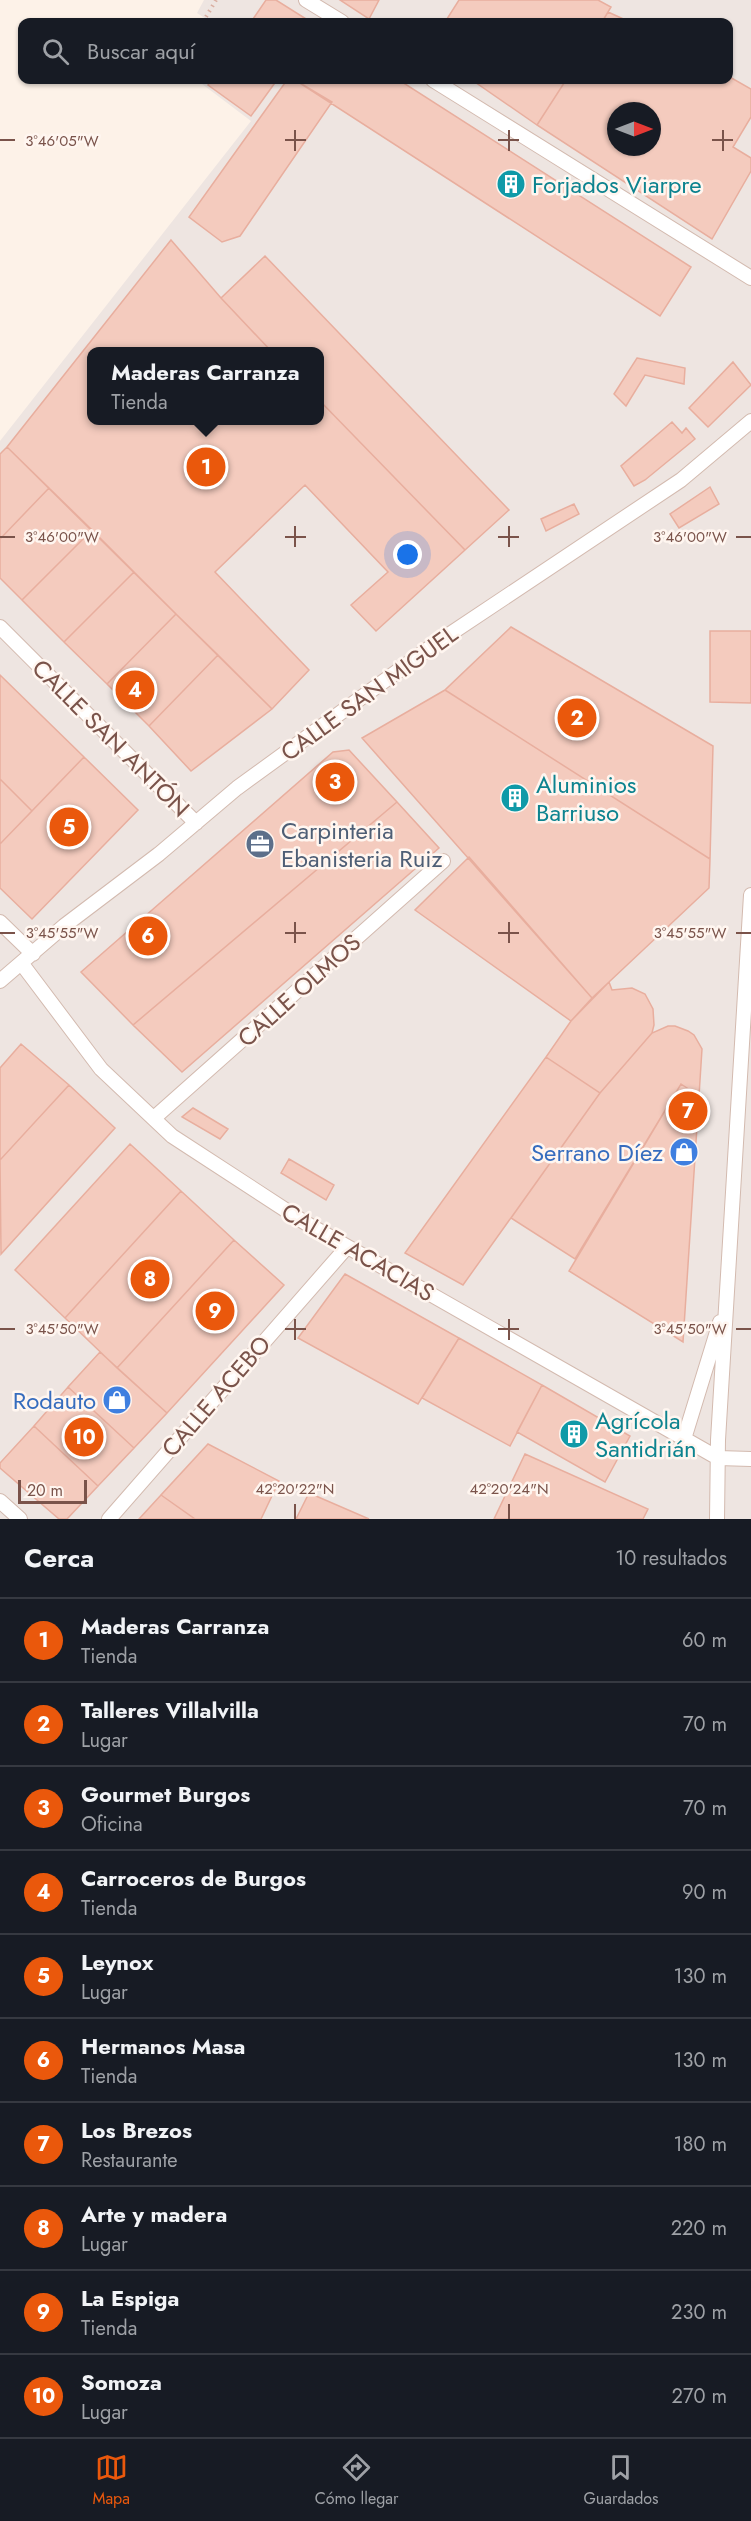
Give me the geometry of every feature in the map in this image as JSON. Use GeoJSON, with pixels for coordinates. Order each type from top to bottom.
{"type":"FeatureCollection","features":[{"type":"Feature","properties":{"kind":"lane"},"geometry":{"type":"LineString","coordinates":[[306,0],[335,18]]}},
{"type":"Feature","properties":{"kind":"lane"},"geometry":{"type":"LineString","coordinates":[[440,84],[751,278]]}},
{"type":"Feature","properties":{"kind":"lane","name":"CALLE SAN MIGUEL"},"geometry":{"type":"LineString","coordinates":[[0,981],[64,926],[159,854],[237,788],[435,644],[681,480],[751,421]]}},
{"type":"Feature","properties":{"kind":"lane","name":"CALLE SAN ANTÓN"},"geometry":{"type":"LineString","coordinates":[[0,627],[196,823]]}},
{"type":"Feature","properties":{"kind":"lane","name":"CALLE OLMOS"},"geometry":{"type":"LineString","coordinates":[[154,1118],[443,861]]}},
{"type":"Feature","properties":{"kind":"lane"},"geometry":{"type":"LineString","coordinates":[[717,1519],[726,1303],[748,1040],[751,895]]}},
{"type":"Feature","properties":{"kind":"lane"},"geometry":{"type":"LineString","coordinates":[[0,922],[33,954]]}},
{"type":"Feature","properties":{"kind":"lane","name":"CALLE ACACIAS"},"geometry":{"type":"LineString","coordinates":[[22,964],[101,1069],[172,1136],[304,1222],[718,1458],[751,1459]]}},
{"type":"Feature","properties":{"kind":"lane","name":"CALLE ACEBO"},"geometry":{"type":"LineString","coordinates":[[109,1519],[347,1247]]}},
{"type":"Feature","properties":{"kind":"lane"},"geometry":{"type":"LineString","coordinates":[[684,1439],[726,1303]]}},
{"type":"Feature","properties":{"kind":"lane"},"geometry":{"type":"LineString","coordinates":[[0,1501],[20,1519]]}},
{"type":"Feature","properties":{"kind":"path"},"geometry":{"type":"LineString","coordinates":[[205,18],[216,0]]}},
{"type":"Feature","properties":{"kind":"shaded area"},"geometry":{"type":"Polygon","coordinates":[[[204,0],[751,0],[751,1519],[0,1519],[0,441],[251,121],[202,84],[733,84],[733,18],[205,18],[197,13],[204,0]]]}},
{"type":"Feature","properties":{"kind":"building"},"geometry":{"type":"Polygon","coordinates":[[[266,0],[276,0],[305,18],[254,18],[266,0]]]}},
{"type":"Feature","properties":{"kind":"building"},"geometry":{"type":"Polygon","coordinates":[[[340,0],[379,0],[367,18],[340,0]]]}},
{"type":"Feature","properties":{"kind":"building"},"geometry":{"type":"Polygon","coordinates":[[[459,0],[598,0],[611,7],[604,18],[448,18],[459,0]]]}},
{"type":"Feature","properties":{"kind":"building"},"geometry":{"type":"Polygon","coordinates":[[[608,12],[621,18],[604,18],[608,12]]]}},
{"type":"Feature","properties":{"kind":"building"},"geometry":{"type":"Polygon","coordinates":[[[733,79],[751,89],[751,117],[733,147],[751,158],[751,171],[712,239],[537,125],[563,84],[733,84],[733,79]]]}},
{"type":"Feature","properties":{"kind":"building"},"geometry":{"type":"Polygon","coordinates":[[[209,84],[274,84],[251,116],[209,84]]]}},
{"type":"Feature","properties":{"kind":"building"},"geometry":{"type":"Polygon","coordinates":[[[284,84],[302,84],[332,102],[240,236],[222,242],[189,217],[284,84]]]}},
{"type":"Feature","properties":{"kind":"building","name":"Forjados Viarpre"},"geometry":{"type":"Polygon","coordinates":[[[301,84],[405,84],[691,267],[660,316],[301,84]]]}},
{"type":"Feature","properties":{"kind":"building"},"geometry":{"type":"Polygon","coordinates":[[[478,84],[563,84],[537,125],[478,84]]]}},
{"type":"Feature","properties":{"kind":"building"},"geometry":{"type":"Polygon","coordinates":[[[171,240],[267,347],[87,347],[87,425],[324,425],[324,405],[465,550],[376,631],[351,605],[388,572],[305,485],[215,572],[309,670],[272,709],[7,447],[171,240]]]}},
{"type":"Feature","properties":{"kind":"building"},"geometry":{"type":"Polygon","coordinates":[[[265,256],[509,510],[465,550],[324,405],[324,347],[267,347],[221,298],[265,256]]]}},
{"type":"Feature","properties":{"kind":"building"},"geometry":{"type":"Polygon","coordinates":[[[637,358],[685,368],[684,384],[645,375],[626,406],[614,394],[637,358]]]}},
{"type":"Feature","properties":{"kind":"building"},"geometry":{"type":"Polygon","coordinates":[[[733,362],[751,385],[708,427],[689,408],[733,362]]]}},
{"type":"Feature","properties":{"kind":"building"},"geometry":{"type":"Polygon","coordinates":[[[672,422],[682,433],[686,428],[695,439],[645,480],[634,486],[621,466],[672,422]]]}},
{"type":"Feature","properties":{"kind":"building"},"geometry":{"type":"Polygon","coordinates":[[[7,447],[49,488],[0,539],[0,454],[7,447]]]}},
{"type":"Feature","properties":{"kind":"building"},"geometry":{"type":"Polygon","coordinates":[[[710,487],[719,504],[679,528],[670,514],[710,487]]]}},
{"type":"Feature","properties":{"kind":"building"},"geometry":{"type":"Polygon","coordinates":[[[49,488],[92,530],[22,600],[0,578],[0,539],[49,488]]]}},
{"type":"Feature","properties":{"kind":"building"},"geometry":{"type":"Polygon","coordinates":[[[574,504],[579,514],[546,531],[541,519],[574,504]]]}},
{"type":"Feature","properties":{"kind":"building"},"geometry":{"type":"Polygon","coordinates":[[[92,530],[134,572],[64,642],[22,600],[92,530]]]}},
{"type":"Feature","properties":{"kind":"building"},"geometry":{"type":"Polygon","coordinates":[[[134,572],[176,614],[107,684],[64,642],[134,572]]]}},
{"type":"Feature","properties":{"kind":"building"},"geometry":{"type":"Polygon","coordinates":[[[176,614],[218,655],[149,726],[107,684],[176,614]]]}},
{"type":"Feature","properties":{"kind":"building"},"geometry":{"type":"Polygon","coordinates":[[[511,627],[713,746],[710,859],[445,690],[511,627]]]}},
{"type":"Feature","properties":{"kind":"building"},"geometry":{"type":"Polygon","coordinates":[[[710,631],[751,631],[751,703],[710,702],[710,631]]]}},
{"type":"Feature","properties":{"kind":"building"},"geometry":{"type":"Polygon","coordinates":[[[218,655],[272,709],[191,771],[149,726],[218,655]]]}},
{"type":"Feature","properties":{"kind":"building"},"geometry":{"type":"Polygon","coordinates":[[[0,675],[84,757],[32,811],[0,779],[0,675]]]}},
{"type":"Feature","properties":{"kind":"building","name":"Aluminios Barriuso"},"geometry":{"type":"Polygon","coordinates":[[[445,690],[710,859],[709,888],[592,998],[362,738],[445,690]]]}},
{"type":"Feature","properties":{"kind":"building"},"geometry":{"type":"Polygon","coordinates":[[[349,750],[397,802],[133,1025],[81,972],[333,752],[349,750]]]}},
{"type":"Feature","properties":{"kind":"building"},"geometry":{"type":"Polygon","coordinates":[[[84,757],[138,810],[32,919],[0,888],[0,844],[84,757]]]}},
{"type":"Feature","properties":{"kind":"building"},"geometry":{"type":"Polygon","coordinates":[[[0,779],[32,811],[0,844],[0,779]]]}},
{"type":"Feature","properties":{"kind":"building"},"geometry":{"type":"Polygon","coordinates":[[[397,802],[439,848],[182,1072],[133,1025],[397,802]]]}},
{"type":"Feature","properties":{"kind":"building"},"geometry":{"type":"Polygon","coordinates":[[[469,857],[592,998],[571,1021],[415,910],[469,857]]]}},
{"type":"Feature","properties":{"kind":"building"},"geometry":{"type":"Polygon","coordinates":[[[609,982],[612,990],[632,988],[645,994],[653,1009],[654,1025],[652,1033],[600,1093],[546,1057],[571,1021],[609,982]]]}},
{"type":"Feature","properties":{"kind":"building"},"geometry":{"type":"Polygon","coordinates":[[[668,1026],[675,1026],[694,1035],[702,1049],[699,1096],[681,1084],[575,1259],[511,1218],[600,1093],[652,1033],[668,1026]]]}},
{"type":"Feature","properties":{"kind":"building"},"geometry":{"type":"Polygon","coordinates":[[[21,1044],[69,1085],[0,1160],[0,1068],[21,1044]]]}},
{"type":"Feature","properties":{"kind":"building"},"geometry":{"type":"Polygon","coordinates":[[[546,1057],[600,1093],[463,1285],[405,1253],[546,1057]]]}},
{"type":"Feature","properties":{"kind":"building"},"geometry":{"type":"Polygon","coordinates":[[[681,1084],[699,1096],[683,1342],[569,1271],[681,1084]]]}},
{"type":"Feature","properties":{"kind":"building"},"geometry":{"type":"Polygon","coordinates":[[[69,1085],[115,1128],[1,1254],[0,1160],[69,1085]]]}},
{"type":"Feature","properties":{"kind":"building"},"geometry":{"type":"Polygon","coordinates":[[[193,1108],[228,1129],[220,1139],[182,1117],[193,1108]]]}},
{"type":"Feature","properties":{"kind":"building"},"geometry":{"type":"Polygon","coordinates":[[[130,1144],[181,1191],[65,1318],[15,1270],[130,1144]]]}},
{"type":"Feature","properties":{"kind":"building"},"geometry":{"type":"Polygon","coordinates":[[[289,1159],[334,1185],[326,1200],[281,1173],[289,1159]]]}},
{"type":"Feature","properties":{"kind":"building"},"geometry":{"type":"Polygon","coordinates":[[[181,1191],[234,1240],[117,1368],[65,1318],[181,1191]]]}},
{"type":"Feature","properties":{"kind":"building"},"geometry":{"type":"Polygon","coordinates":[[[234,1240],[284,1285],[167,1413],[117,1368],[234,1240]]]}},
{"type":"Feature","properties":{"kind":"building"},"geometry":{"type":"Polygon","coordinates":[[[345,1274],[459,1338],[418,1404],[298,1338],[345,1274]]]}},
{"type":"Feature","properties":{"kind":"building"},"geometry":{"type":"Polygon","coordinates":[[[459,1338],[542,1385],[510,1446],[422,1398],[459,1338]]]}},
{"type":"Feature","properties":{"kind":"building","name":"Rodauto"},"geometry":{"type":"Polygon","coordinates":[[[100,1352],[167,1413],[134,1448],[68,1387],[100,1352]]]}},
{"type":"Feature","properties":{"kind":"building","name":"Agrícola Santidrián"},"geometry":{"type":"Polygon","coordinates":[[[542,1385],[630,1436],[605,1482],[517,1432],[542,1385]]]}},
{"type":"Feature","properties":{"kind":"building"},"geometry":{"type":"Polygon","coordinates":[[[68,1387],[134,1448],[98,1486],[34,1426],[68,1387]]]}},
{"type":"Feature","properties":{"kind":"building"},"geometry":{"type":"Polygon","coordinates":[[[34,1426],[98,1486],[67,1519],[59,1519],[0,1468],[0,1463],[34,1426]]]}},
{"type":"Feature","properties":{"kind":"building"},"geometry":{"type":"Polygon","coordinates":[[[208,1444],[279,1481],[261,1519],[195,1519],[161,1495],[208,1444]]]}},
{"type":"Feature","properties":{"kind":"building"},"geometry":{"type":"Polygon","coordinates":[[[525,1454],[648,1509],[643,1519],[494,1519],[525,1454]]]}},
{"type":"Feature","properties":{"kind":"building"},"geometry":{"type":"Polygon","coordinates":[[[309,1493],[369,1519],[296,1519],[309,1493]]]}},
{"type":"Feature","properties":{"kind":"building"},"geometry":{"type":"Polygon","coordinates":[[[161,1495],[195,1519],[139,1519],[161,1495]]]}},
{"type":"Feature","properties":{"kind":"place","name":"Forjados Viarpre"},"geometry":{"type":"Point","coordinates":[511,184]}},
{"type":"Feature","properties":{"kind":"place","name":"Maderas Carranza"},"geometry":{"type":"Point","coordinates":[206,467]}},
{"type":"Feature","properties":{"kind":"place","name":"Carroceros de Burgos"},"geometry":{"type":"Point","coordinates":[135,690]}},
{"type":"Feature","properties":{"kind":"place","name":"Talleres Villalvilla"},"geometry":{"type":"Point","coordinates":[577,718]}},
{"type":"Feature","properties":{"kind":"place","name":"Gourmet Burgos"},"geometry":{"type":"Point","coordinates":[335,782]}},
{"type":"Feature","properties":{"kind":"place","name":"Aluminios Barriuso"},"geometry":{"type":"Point","coordinates":[515,798]}},
{"type":"Feature","properties":{"kind":"place","name":"Leynox"},"geometry":{"type":"Point","coordinates":[69,827]}},
{"type":"Feature","properties":{"kind":"place","name":"Carpinteria Ebanisteria Ruiz"},"geometry":{"type":"Point","coordinates":[260,844]}},
{"type":"Feature","properties":{"kind":"place","name":"Hermanos Masa"},"geometry":{"type":"Point","coordinates":[148,936]}},
{"type":"Feature","properties":{"kind":"place","name":"Los Brezos"},"geometry":{"type":"Point","coordinates":[688,1111]}},
{"type":"Feature","properties":{"kind":"place","name":"Serrano Díez"},"geometry":{"type":"Point","coordinates":[684,1152]}},
{"type":"Feature","properties":{"kind":"place","name":"Arte y madera"},"geometry":{"type":"Point","coordinates":[150,1279]}},
{"type":"Feature","properties":{"kind":"place","name":"La Espiga"},"geometry":{"type":"Point","coordinates":[215,1311]}},
{"type":"Feature","properties":{"kind":"place","name":"Rodauto"},"geometry":{"type":"Point","coordinates":[117,1400]}},
{"type":"Feature","properties":{"kind":"place","name":"Agrícola Santidrián"},"geometry":{"type":"Point","coordinates":[574,1434]}},
{"type":"Feature","properties":{"kind":"place","name":"Somoza"},"geometry":{"type":"Point","coordinates":[84,1437]}}]}
